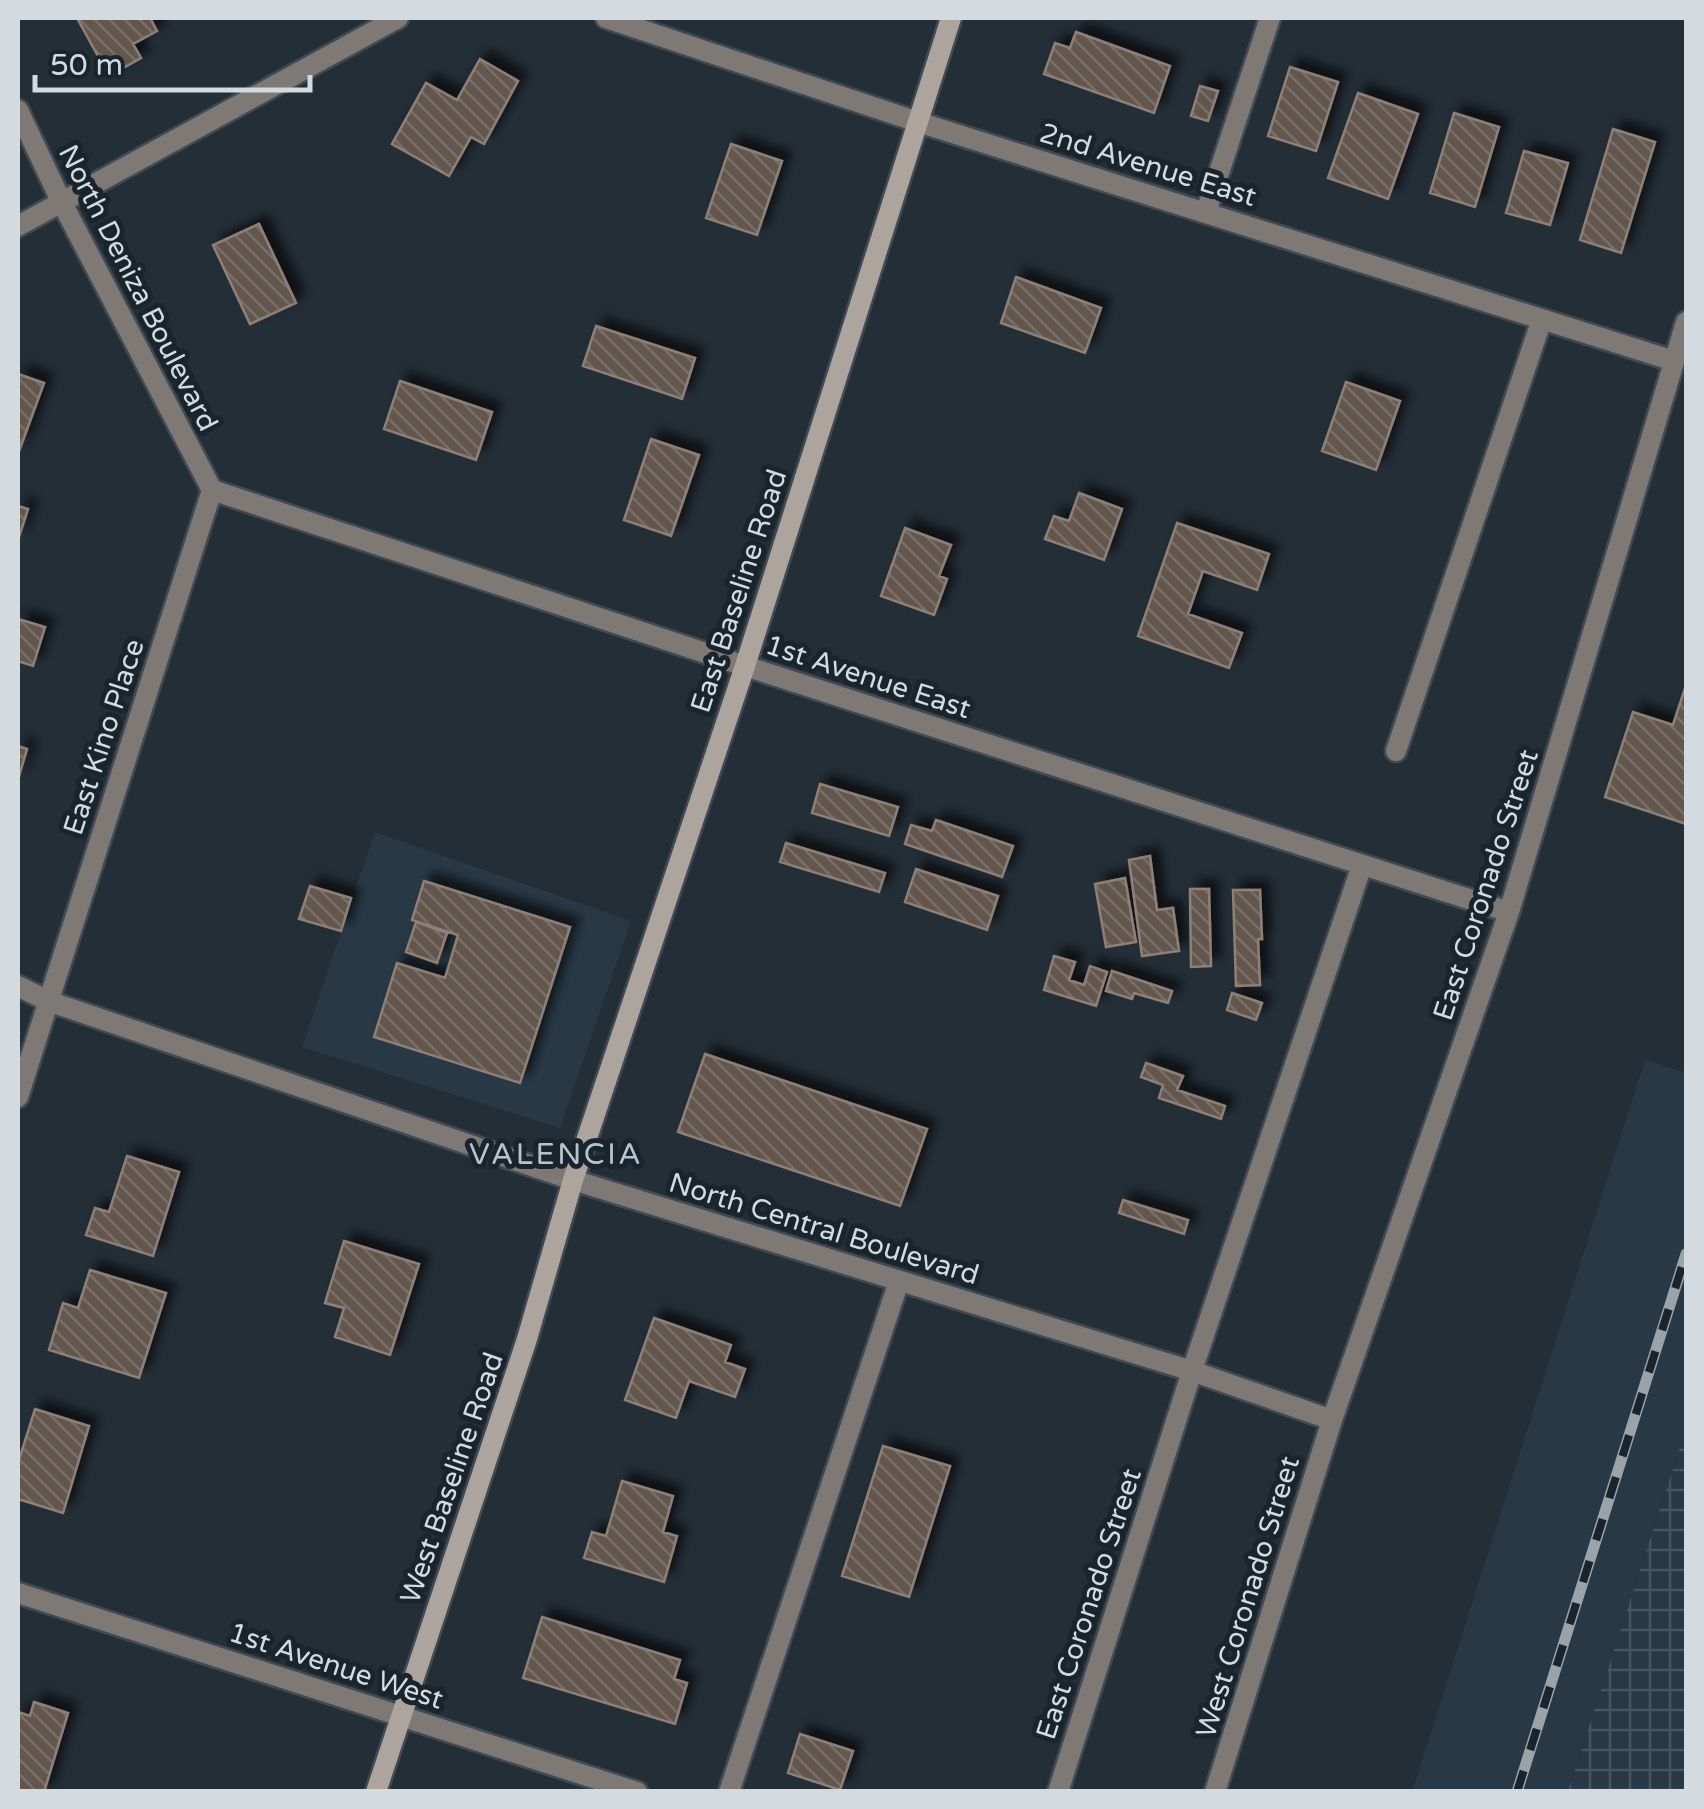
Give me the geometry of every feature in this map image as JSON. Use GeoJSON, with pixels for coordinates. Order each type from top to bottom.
{"type":"FeatureCollection","features":[{"type":"Feature","properties":{"kind":"main road","name":"East Baseline Road"},"geometry":{"type":"LineString","coordinates":[[572,1180],[745,666],[951,18]]}},
{"type":"Feature","properties":{"kind":"main road","name":"West Baseline Road"},"geometry":{"type":"LineString","coordinates":[[376,1792],[528,1339],[572,1180]]}},
{"type":"Feature","properties":{"kind":"street"},"geometry":{"type":"LineString","coordinates":[[18,226],[398,18]]}},
{"type":"Feature","properties":{"kind":"street","name":"2nd Avenue East"},"geometry":{"type":"LineString","coordinates":[[606,18],[918,122],[1674,361]]}},
{"type":"Feature","properties":{"kind":"street"},"geometry":{"type":"LineString","coordinates":[[1206,212],[1270,18]]}},
{"type":"Feature","properties":{"kind":"street","name":"North Deniza Boulevard"},"geometry":{"type":"LineString","coordinates":[[18,110],[62,204],[212,490]]}},
{"type":"Feature","properties":{"kind":"street"},"geometry":{"type":"LineString","coordinates":[[1396,751],[1542,319]]}},
{"type":"Feature","properties":{"kind":"street","name":"East Coronado Street"},"geometry":{"type":"LineString","coordinates":[[1332,1420],[1510,912],[1686,322]]}},
{"type":"Feature","properties":{"kind":"street","name":"1st Avenue East"},"geometry":{"type":"LineString","coordinates":[[212,490],[1510,912]]}},
{"type":"Feature","properties":{"kind":"street","name":"East Kino Place"},"geometry":{"type":"LineString","coordinates":[[18,1097],[212,490]]}},
{"type":"Feature","properties":{"kind":"street","name":"East Coronado Street"},"geometry":{"type":"LineString","coordinates":[[1058,1792],[1192,1371],[1362,865]]}},
{"type":"Feature","properties":{"kind":"street","name":"North Central Boulevard"},"geometry":{"type":"LineString","coordinates":[[18,986],[48,1001],[572,1180],[1192,1371],[1332,1420]]}},
{"type":"Feature","properties":{"kind":"street"},"geometry":{"type":"LineString","coordinates":[[730,1792],[899,1281]]}},
{"type":"Feature","properties":{"kind":"street","name":"West Coronado Street"},"geometry":{"type":"LineString","coordinates":[[1216,1792],[1332,1420]]}},
{"type":"Feature","properties":{"kind":"street","name":"1st Avenue West"},"geometry":{"type":"LineString","coordinates":[[18,1593],[638,1792]]}},
{"type":"Feature","properties":{"kind":"shaded area"},"geometry":{"type":"Polygon","coordinates":[[[375,832],[631,921],[560,1128],[302,1047],[375,832]]]}},
{"type":"Feature","properties":{"kind":"shaded area"},"geometry":{"type":"Polygon","coordinates":[[[1645,1060],[1686,1073],[1686,1429],[1568,1791],[1412,1792],[1645,1060]]]}},
{"type":"Feature","properties":{"kind":"shaded area"},"geometry":{"type":"Polygon","coordinates":[[[1686,1429],[1686,1791],[1568,1791],[1686,1429]]]}},
{"type":"Feature","properties":{"kind":"building"},"geometry":{"type":"Polygon","coordinates":[[[77,18],[150,18],[157,31],[133,44],[141,58],[109,76],[77,18]]]}},
{"type":"Feature","properties":{"kind":"building"},"geometry":{"type":"Polygon","coordinates":[[[1076,32],[1170,66],[1154,113],[1044,74],[1055,43],[1070,48],[1076,32]]]}},
{"type":"Feature","properties":{"kind":"building"},"geometry":{"type":"Polygon","coordinates":[[[480,59],[518,81],[484,144],[471,137],[449,176],[392,144],[426,83],[457,100],[480,59]]]}},
{"type":"Feature","properties":{"kind":"building"},"geometry":{"type":"Polygon","coordinates":[[[1290,67],[1338,82],[1316,151],[1268,136],[1290,67]]]}},
{"type":"Feature","properties":{"kind":"building"},"geometry":{"type":"Polygon","coordinates":[[[1200,86],[1218,91],[1208,121],[1191,116],[1200,86]]]}},
{"type":"Feature","properties":{"kind":"building"},"geometry":{"type":"Polygon","coordinates":[[[1358,93],[1418,114],[1388,199],[1328,178],[1358,93]]]}},
{"type":"Feature","properties":{"kind":"building"},"geometry":{"type":"Polygon","coordinates":[[[1454,113],[1499,127],[1475,207],[1430,193],[1454,113]]]}},
{"type":"Feature","properties":{"kind":"building"},"geometry":{"type":"Polygon","coordinates":[[[1613,129],[1655,142],[1621,253],[1580,240],[1613,129]]]}},
{"type":"Feature","properties":{"kind":"building"},"geometry":{"type":"Polygon","coordinates":[[[731,144],[782,161],[757,235],[706,218],[731,144]]]}},
{"type":"Feature","properties":{"kind":"building"},"geometry":{"type":"Polygon","coordinates":[[[1524,151],[1568,163],[1550,225],[1506,213],[1524,151]]]}},
{"type":"Feature","properties":{"kind":"building"},"geometry":{"type":"Polygon","coordinates":[[[259,224],[296,303],[250,324],[213,245],[259,224]]]}},
{"type":"Feature","properties":{"kind":"building"},"geometry":{"type":"Polygon","coordinates":[[[1016,277],[1101,308],[1085,353],[1001,323],[1016,277]]]}},
{"type":"Feature","properties":{"kind":"building"},"geometry":{"type":"Polygon","coordinates":[[[596,326],[695,358],[682,399],[583,366],[596,326]]]}},
{"type":"Feature","properties":{"kind":"building"},"geometry":{"type":"Polygon","coordinates":[[[18,374],[44,383],[18,454],[18,374]]]}},
{"type":"Feature","properties":{"kind":"building"},"geometry":{"type":"Polygon","coordinates":[[[400,381],[492,412],[476,460],[384,429],[400,381]]]}},
{"type":"Feature","properties":{"kind":"building"},"geometry":{"type":"Polygon","coordinates":[[[1346,382],[1400,401],[1376,470],[1322,451],[1346,382]]]}},
{"type":"Feature","properties":{"kind":"building"},"geometry":{"type":"Polygon","coordinates":[[[651,439],[699,455],[671,536],[624,520],[651,439]]]}},
{"type":"Feature","properties":{"kind":"building"},"geometry":{"type":"Polygon","coordinates":[[[1079,493],[1122,509],[1104,560],[1045,539],[1054,516],[1069,521],[1079,493]]]}},
{"type":"Feature","properties":{"kind":"building"},"geometry":{"type":"Polygon","coordinates":[[[18,506],[28,509],[18,540],[18,506]]]}},
{"type":"Feature","properties":{"kind":"building"},"geometry":{"type":"Polygon","coordinates":[[[1177,523],[1269,554],[1257,590],[1203,571],[1188,614],[1242,633],[1229,668],[1138,636],[1177,523]]]}},
{"type":"Feature","properties":{"kind":"building"},"geometry":{"type":"Polygon","coordinates":[[[905,528],[951,545],[939,576],[947,579],[934,615],[881,596],[905,528]]]}},
{"type":"Feature","properties":{"kind":"building"},"geometry":{"type":"Polygon","coordinates":[[[18,619],[45,627],[33,666],[18,661],[18,619]]]}},
{"type":"Feature","properties":{"kind":"building"},"geometry":{"type":"Polygon","coordinates":[[[1686,685],[1686,824],[1605,797],[1633,712],[1673,725],[1686,685]]]}},
{"type":"Feature","properties":{"kind":"building"},"geometry":{"type":"Polygon","coordinates":[[[18,746],[27,749],[18,780],[18,746]]]}},
{"type":"Feature","properties":{"kind":"building"},"geometry":{"type":"Polygon","coordinates":[[[820,784],[898,807],[889,836],[812,813],[820,784]]]}},
{"type":"Feature","properties":{"kind":"building"},"geometry":{"type":"Polygon","coordinates":[[[936,820],[1013,846],[1002,877],[905,844],[911,825],[932,831],[936,820]]]}},
{"type":"Feature","properties":{"kind":"building"},"geometry":{"type":"Polygon","coordinates":[[[786,843],[885,873],[879,892],[780,862],[786,843]]]}},
{"type":"Feature","properties":{"kind":"building"},"geometry":{"type":"Polygon","coordinates":[[[1150,856],[1157,910],[1173,908],[1179,951],[1142,956],[1129,860],[1150,856]]]}},
{"type":"Feature","properties":{"kind":"building"},"geometry":{"type":"Polygon","coordinates":[[[916,869],[998,896],[987,930],[905,902],[916,869]]]}},
{"type":"Feature","properties":{"kind":"building"},"geometry":{"type":"Polygon","coordinates":[[[1125,878],[1136,942],[1106,947],[1095,884],[1125,878]]]}},
{"type":"Feature","properties":{"kind":"building"},"geometry":{"type":"Polygon","coordinates":[[[424,881],[570,927],[520,1083],[374,1037],[397,963],[445,978],[458,935],[412,920],[424,881]]]}},
{"type":"Feature","properties":{"kind":"building"},"geometry":{"type":"Polygon","coordinates":[[[310,886],[351,898],[341,931],[299,919],[310,886]]]}},
{"type":"Feature","properties":{"kind":"building"},"geometry":{"type":"Polygon","coordinates":[[[1190,889],[1209,889],[1211,966],[1191,967],[1190,889]]]}},
{"type":"Feature","properties":{"kind":"building"},"geometry":{"type":"Polygon","coordinates":[[[1233,890],[1260,890],[1260,985],[1236,986],[1233,890]]]}},
{"type":"Feature","properties":{"kind":"building"},"geometry":{"type":"Polygon","coordinates":[[[416,922],[447,933],[437,963],[406,952],[416,922]]]}},
{"type":"Feature","properties":{"kind":"building"},"geometry":{"type":"Polygon","coordinates":[[[1054,956],[1075,962],[1069,980],[1084,985],[1090,966],[1107,972],[1096,1006],[1044,990],[1054,956]]]}},
{"type":"Feature","properties":{"kind":"building"},"geometry":{"type":"Polygon","coordinates":[[[1112,971],[1172,991],[1168,1003],[1134,993],[1132,999],[1106,991],[1112,971]]]}},
{"type":"Feature","properties":{"kind":"building"},"geometry":{"type":"Polygon","coordinates":[[[1232,993],[1262,1003],[1256,1020],[1227,1010],[1232,993]]]}},
{"type":"Feature","properties":{"kind":"building"},"geometry":{"type":"Polygon","coordinates":[[[705,1054],[927,1129],[900,1206],[678,1132],[705,1054]]]}},
{"type":"Feature","properties":{"kind":"building"},"geometry":{"type":"Polygon","coordinates":[[[1146,1063],[1183,1076],[1177,1090],[1225,1106],[1221,1119],[1159,1098],[1163,1085],[1141,1077],[1146,1063]]]}},
{"type":"Feature","properties":{"kind":"building"},"geometry":{"type":"Polygon","coordinates":[[[127,1156],[179,1172],[153,1256],[86,1235],[95,1208],[109,1212],[127,1156]]]}},
{"type":"Feature","properties":{"kind":"building"},"geometry":{"type":"Polygon","coordinates":[[[1123,1200],[1188,1220],[1184,1234],[1119,1213],[1123,1200]]]}},
{"type":"Feature","properties":{"kind":"building"},"geometry":{"type":"Polygon","coordinates":[[[344,1241],[419,1264],[390,1355],[335,1337],[344,1308],[325,1303],[344,1241]]]}},
{"type":"Feature","properties":{"kind":"building"},"geometry":{"type":"Polygon","coordinates":[[[90,1270],[166,1293],[139,1378],[49,1350],[63,1303],[78,1308],[90,1270]]]}},
{"type":"Feature","properties":{"kind":"building"},"geometry":{"type":"Polygon","coordinates":[[[654,1318],[731,1345],[725,1362],[745,1369],[735,1397],[689,1381],[676,1418],[625,1400],[654,1318]]]}},
{"type":"Feature","properties":{"kind":"building"},"geometry":{"type":"Polygon","coordinates":[[[35,1409],[89,1426],[63,1513],[18,1499],[18,1463],[35,1409]]]}},
{"type":"Feature","properties":{"kind":"building"},"geometry":{"type":"Polygon","coordinates":[[[883,1446],[950,1466],[909,1597],[842,1576],[883,1446]]]}},
{"type":"Feature","properties":{"kind":"building"},"geometry":{"type":"Polygon","coordinates":[[[622,1481],[673,1496],[663,1532],[677,1536],[664,1582],[584,1558],[592,1532],[606,1536],[622,1481]]]}},
{"type":"Feature","properties":{"kind":"building"},"geometry":{"type":"Polygon","coordinates":[[[542,1617],[680,1660],[674,1679],[687,1683],[675,1724],[523,1678],[542,1617]]]}},
{"type":"Feature","properties":{"kind":"building"},"geometry":{"type":"Polygon","coordinates":[[[34,1702],[68,1713],[44,1792],[18,1792],[18,1712],[30,1716],[34,1702]]]}},
{"type":"Feature","properties":{"kind":"building"},"geometry":{"type":"Polygon","coordinates":[[[800,1734],[853,1751],[840,1790],[788,1773],[800,1734]]]}},
{"type":"Feature","properties":{"kind":"railway"},"geometry":{"type":"LineString","coordinates":[[1517,1792],[1686,1254]]}},
{"type":"Feature","properties":{"kind":"district","name":"VALENCIA"},"geometry":{"type":"Point","coordinates":[556,1154]}}]}
